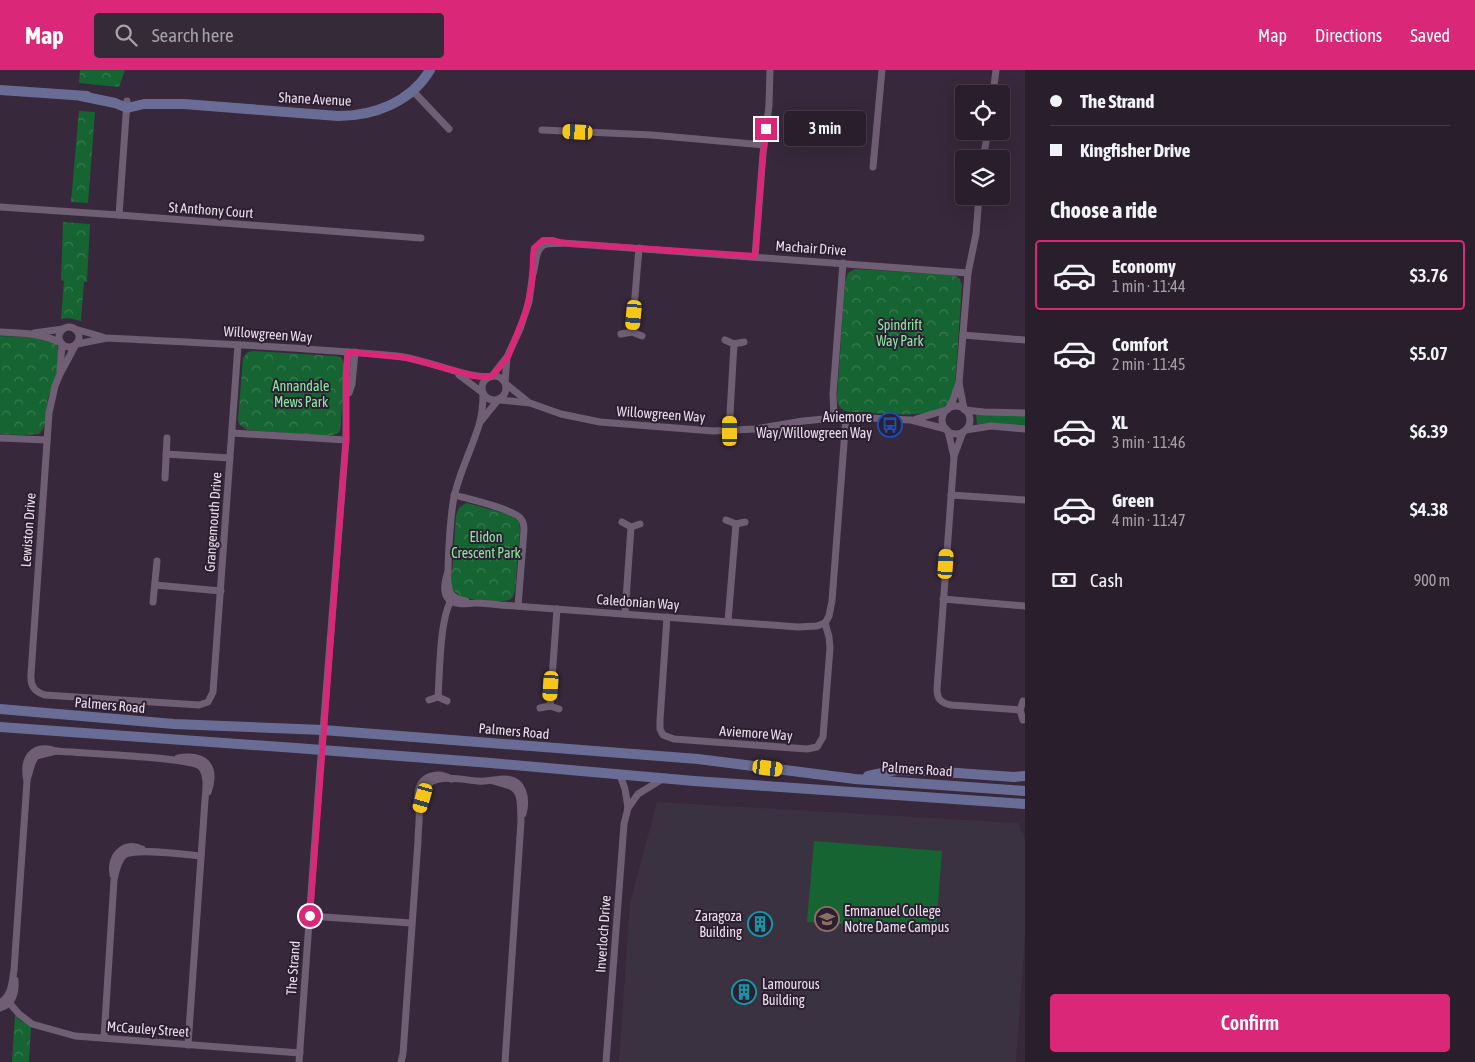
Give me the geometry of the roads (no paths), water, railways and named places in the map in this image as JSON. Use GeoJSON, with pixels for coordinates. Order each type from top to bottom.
{"type":"FeatureCollection","features":[{"type":"Feature","properties":{"kind":"main road","name":"Shane Avenue"},"geometry":{"type":"LineString","coordinates":[[0,90],[81,96],[110,96],[127,105],[138,99],[150,99],[184,104],[355,116],[374,112],[389,106],[413,91],[430,70]]}},
{"type":"Feature","properties":{"kind":"main road","name":"Palmers Road"},"geometry":{"type":"LineString","coordinates":[[0,709],[174,724],[323,730],[698,759],[855,779],[1025,791]]}},
{"type":"Feature","properties":{"kind":"main road","name":"Palmers Road"},"geometry":{"type":"LineString","coordinates":[[0,727],[491,762],[620,775],[1025,804]]}},
{"type":"Feature","properties":{"kind":"main road"},"geometry":{"type":"LineString","coordinates":[[855,779],[896,770],[1014,777],[1025,776]]}},
{"type":"Feature","properties":{"kind":"street"},"geometry":{"type":"LineString","coordinates":[[755,256],[769,105],[770,70]]}},
{"type":"Feature","properties":{"kind":"street"},"geometry":{"type":"LineString","coordinates":[[873,167],[882,70]]}},
{"type":"Feature","properties":{"kind":"street"},"geometry":{"type":"LineString","coordinates":[[995,85],[996,70]]}},
{"type":"Feature","properties":{"kind":"street"},"geometry":{"type":"LineString","coordinates":[[413,91],[449,129]]}},
{"type":"Feature","properties":{"kind":"street"},"geometry":{"type":"LineString","coordinates":[[119,215],[127,105]]}},
{"type":"Feature","properties":{"kind":"street"},"geometry":{"type":"LineString","coordinates":[[542,130],[652,135],[764,145]]}},
{"type":"Feature","properties":{"kind":"street"},"geometry":{"type":"LineString","coordinates":[[954,456],[947,430],[943,424],[943,418],[953,400],[959,383],[968,273],[976,234],[978,205]]}},
{"type":"Feature","properties":{"kind":"street","name":"St Anthony Court"},"geometry":{"type":"LineString","coordinates":[[0,208],[421,238]]}},
{"type":"Feature","properties":{"kind":"street","name":"Machair Drive"},"geometry":{"type":"LineString","coordinates":[[506,383],[508,357],[526,311],[533,274],[534,248],[541,244],[543,240],[968,273]]}},
{"type":"Feature","properties":{"kind":"street"},"geometry":{"type":"LineString","coordinates":[[632,332],[639,248]]}},
{"type":"Feature","properties":{"kind":"street"},"geometry":{"type":"LineString","coordinates":[[834,418],[833,394],[843,263]]}},
{"type":"Feature","properties":{"kind":"street"},"geometry":{"type":"LineString","coordinates":[[0,332],[32,334],[51,339],[69,348],[76,345],[79,337],[78,332],[69,327],[32,334]]}},
{"type":"Feature","properties":{"kind":"street"},"geometry":{"type":"LineString","coordinates":[[61,344],[59,335],[64,328]]}},
{"type":"Feature","properties":{"kind":"street","name":"Willowgreen Way"},"geometry":{"type":"LineString","coordinates":[[74,329],[107,338],[352,352],[408,358],[474,376],[491,376]]}},
{"type":"Feature","properties":{"kind":"street"},"geometry":{"type":"LineString","coordinates":[[621,334],[632,332],[642,336]]}},
{"type":"Feature","properties":{"kind":"street"},"geometry":{"type":"LineString","coordinates":[[963,335],[1025,340]]}},
{"type":"Feature","properties":{"kind":"street","name":"Willowgreen Way"},"geometry":{"type":"LineString","coordinates":[[76,345],[107,338]]}},
{"type":"Feature","properties":{"kind":"street"},"geometry":{"type":"LineString","coordinates":[[725,340],[734,344],[744,342]]}},
{"type":"Feature","properties":{"kind":"street","name":"Lewiston Drive"},"geometry":{"type":"LineString","coordinates":[[60,374],[61,344]]}},
{"type":"Feature","properties":{"kind":"street"},"geometry":{"type":"LineString","coordinates":[[730,431],[734,344]]}},
{"type":"Feature","properties":{"kind":"street","name":"Lewiston Drive"},"geometry":{"type":"LineString","coordinates":[[76,345],[60,374],[51,404],[31,683],[38,693],[45,694],[194,705],[202,705],[210,700]]}},
{"type":"Feature","properties":{"kind":"street","name":"Grangemouth Drive"},"geometry":{"type":"LineString","coordinates":[[210,700],[213,692],[221,591],[238,345]]}},
{"type":"Feature","properties":{"kind":"street","name":"The Strand"},"geometry":{"type":"LineString","coordinates":[[299,1062],[346,440],[347,398],[352,384],[352,352]]}},
{"type":"Feature","properties":{"kind":"street","name":"Machair Drive"},"geometry":{"type":"LineString","coordinates":[[491,376],[508,357]]}},
{"type":"Feature","properties":{"kind":"street","name":"Willowgreen Way"},"geometry":{"type":"LineString","coordinates":[[454,371],[483,394]]}},
{"type":"Feature","properties":{"kind":"street"},"geometry":{"type":"LineString","coordinates":[[438,697],[444,621],[452,598],[445,594],[445,589],[454,495],[460,473],[479,424],[483,384],[491,376],[500,377],[506,383],[506,394],[479,424]]}},
{"type":"Feature","properties":{"kind":"street","name":"Willowgreen Way"},"geometry":{"type":"LineString","coordinates":[[506,383],[530,403]]}},
{"type":"Feature","properties":{"kind":"street"},"geometry":{"type":"LineString","coordinates":[[959,383],[970,421],[954,456],[937,688],[938,696],[941,701],[952,705],[1020,710]]}},
{"type":"Feature","properties":{"kind":"street"},"geometry":{"type":"LineString","coordinates":[[483,394],[488,399],[499,400]]}},
{"type":"Feature","properties":{"kind":"street","name":"Willowgreen Way"},"geometry":{"type":"LineString","coordinates":[[499,400],[530,403],[561,414],[600,422],[713,431],[769,428],[802,421],[846,416],[911,420],[947,430]]}},
{"type":"Feature","properties":{"kind":"street"},"geometry":{"type":"LineString","coordinates":[[947,410],[954,406],[984,412],[1025,413]]}},
{"type":"Feature","properties":{"kind":"street","name":"Willowgreen Way"},"geometry":{"type":"LineString","coordinates":[[911,420],[928,417],[947,410]]}},
{"type":"Feature","properties":{"kind":"street","name":"Aviemore Way"},"geometry":{"type":"LineString","coordinates":[[667,617],[660,720],[660,729],[663,735],[674,739],[811,749],[817,747],[822,740],[830,648],[826,625],[832,601],[846,416]]}},
{"type":"Feature","properties":{"kind":"street"},"geometry":{"type":"LineString","coordinates":[[947,430],[954,433],[991,426],[1025,429]]}},
{"type":"Feature","properties":{"kind":"street"},"geometry":{"type":"LineString","coordinates":[[232,432],[346,440]]}},
{"type":"Feature","properties":{"kind":"street"},"geometry":{"type":"LineString","coordinates":[[0,438],[47,440]]}},
{"type":"Feature","properties":{"kind":"street"},"geometry":{"type":"LineString","coordinates":[[165,478],[167,438]]}},
{"type":"Feature","properties":{"kind":"street"},"geometry":{"type":"LineString","coordinates":[[166,454],[230,458]]}},
{"type":"Feature","properties":{"kind":"street"},"geometry":{"type":"LineString","coordinates":[[454,495],[508,511],[522,519],[524,530],[518,606]]}},
{"type":"Feature","properties":{"kind":"street"},"geometry":{"type":"LineString","coordinates":[[951,495],[1025,500]]}},
{"type":"Feature","properties":{"kind":"street"},"geometry":{"type":"LineString","coordinates":[[726,520],[736,524],[746,522]]}},
{"type":"Feature","properties":{"kind":"street"},"geometry":{"type":"LineString","coordinates":[[622,522],[631,527],[640,524]]}},
{"type":"Feature","properties":{"kind":"street"},"geometry":{"type":"LineString","coordinates":[[728,622],[736,524]]}},
{"type":"Feature","properties":{"kind":"street"},"geometry":{"type":"LineString","coordinates":[[624,614],[631,527]]}},
{"type":"Feature","properties":{"kind":"street"},"geometry":{"type":"LineString","coordinates":[[153,602],[157,561]]}},
{"type":"Feature","properties":{"kind":"street"},"geometry":{"type":"LineString","coordinates":[[155,585],[221,591]]}},
{"type":"Feature","properties":{"kind":"street","name":"Caledonian Way"},"geometry":{"type":"LineString","coordinates":[[452,598],[454,603],[460,604],[476,603],[798,626],[815,630],[826,625]]}},
{"type":"Feature","properties":{"kind":"street"},"geometry":{"type":"LineString","coordinates":[[943,599],[1025,606]]}},
{"type":"Feature","properties":{"kind":"street"},"geometry":{"type":"LineString","coordinates":[[550,706],[557,609]]}},
{"type":"Feature","properties":{"kind":"street"},"geometry":{"type":"LineString","coordinates":[[429,700],[438,697],[447,701]]}},
{"type":"Feature","properties":{"kind":"street"},"geometry":{"type":"LineString","coordinates":[[1022,720],[1020,710],[1023,701]]}},
{"type":"Feature","properties":{"kind":"street"},"geometry":{"type":"LineString","coordinates":[[540,708],[550,706],[559,709]]}},
{"type":"Feature","properties":{"kind":"street"},"geometry":{"type":"LineString","coordinates":[[0,1008],[15,992],[14,970],[26,781],[36,756],[56,751],[170,759],[193,756],[207,764],[212,778],[205,800],[188,1044]]}},
{"type":"Feature","properties":{"kind":"street","name":"Inverloch Drive"},"geometry":{"type":"LineString","coordinates":[[606,1062],[624,824],[628,808],[625,789],[620,775]]}},
{"type":"Feature","properties":{"kind":"street"},"geometry":{"type":"LineString","coordinates":[[628,808],[638,794],[664,778]]}},
{"type":"Feature","properties":{"kind":"street"},"geometry":{"type":"LineString","coordinates":[[401,1062],[419,809],[426,787],[433,781],[451,779],[493,781],[506,784],[516,790],[520,800],[521,821],[505,1062]]}},
{"type":"Feature","properties":{"kind":"street"},"geometry":{"type":"LineString","coordinates":[[104,1038],[114,881],[112,864],[117,854],[128,847],[147,851],[201,856]]}},
{"type":"Feature","properties":{"kind":"street"},"geometry":{"type":"LineString","coordinates":[[310,916],[411,923]]}},
{"type":"Feature","properties":{"kind":"street","name":"McCauley Street"},"geometry":{"type":"LineString","coordinates":[[5,1002],[27,1021],[75,1036],[300,1053]]}},
{"type":"Feature","properties":{"kind":"street"},"geometry":{"type":"LineString","coordinates":[[403,1054],[405,1062]]}},
{"type":"Feature","properties":{"kind":"place","name":"Aviemore Way/Willowgreen Way"},"geometry":{"type":"Point","coordinates":[890,425]}},
{"type":"Feature","properties":{"kind":"place","name":"Emmanuel College Notre Dame Campus"},"geometry":{"type":"Point","coordinates":[827,919]}},
{"type":"Feature","properties":{"kind":"place","name":"Zaragoza Building"},"geometry":{"type":"Point","coordinates":[760,924]}},
{"type":"Feature","properties":{"kind":"place","name":"Lamourous Building"},"geometry":{"type":"Point","coordinates":[744,992]}},
{"type":"Feature","properties":{"kind":"park label","name":"Spindrift Way Park"},"geometry":{"type":"Point","coordinates":[900,334]}},
{"type":"Feature","properties":{"kind":"park label","name":"Annandale Mews Park"},"geometry":{"type":"Point","coordinates":[301,394]}},
{"type":"Feature","properties":{"kind":"park label","name":"Elidon Crescent Park"},"geometry":{"type":"Point","coordinates":[486,546]}}]}
